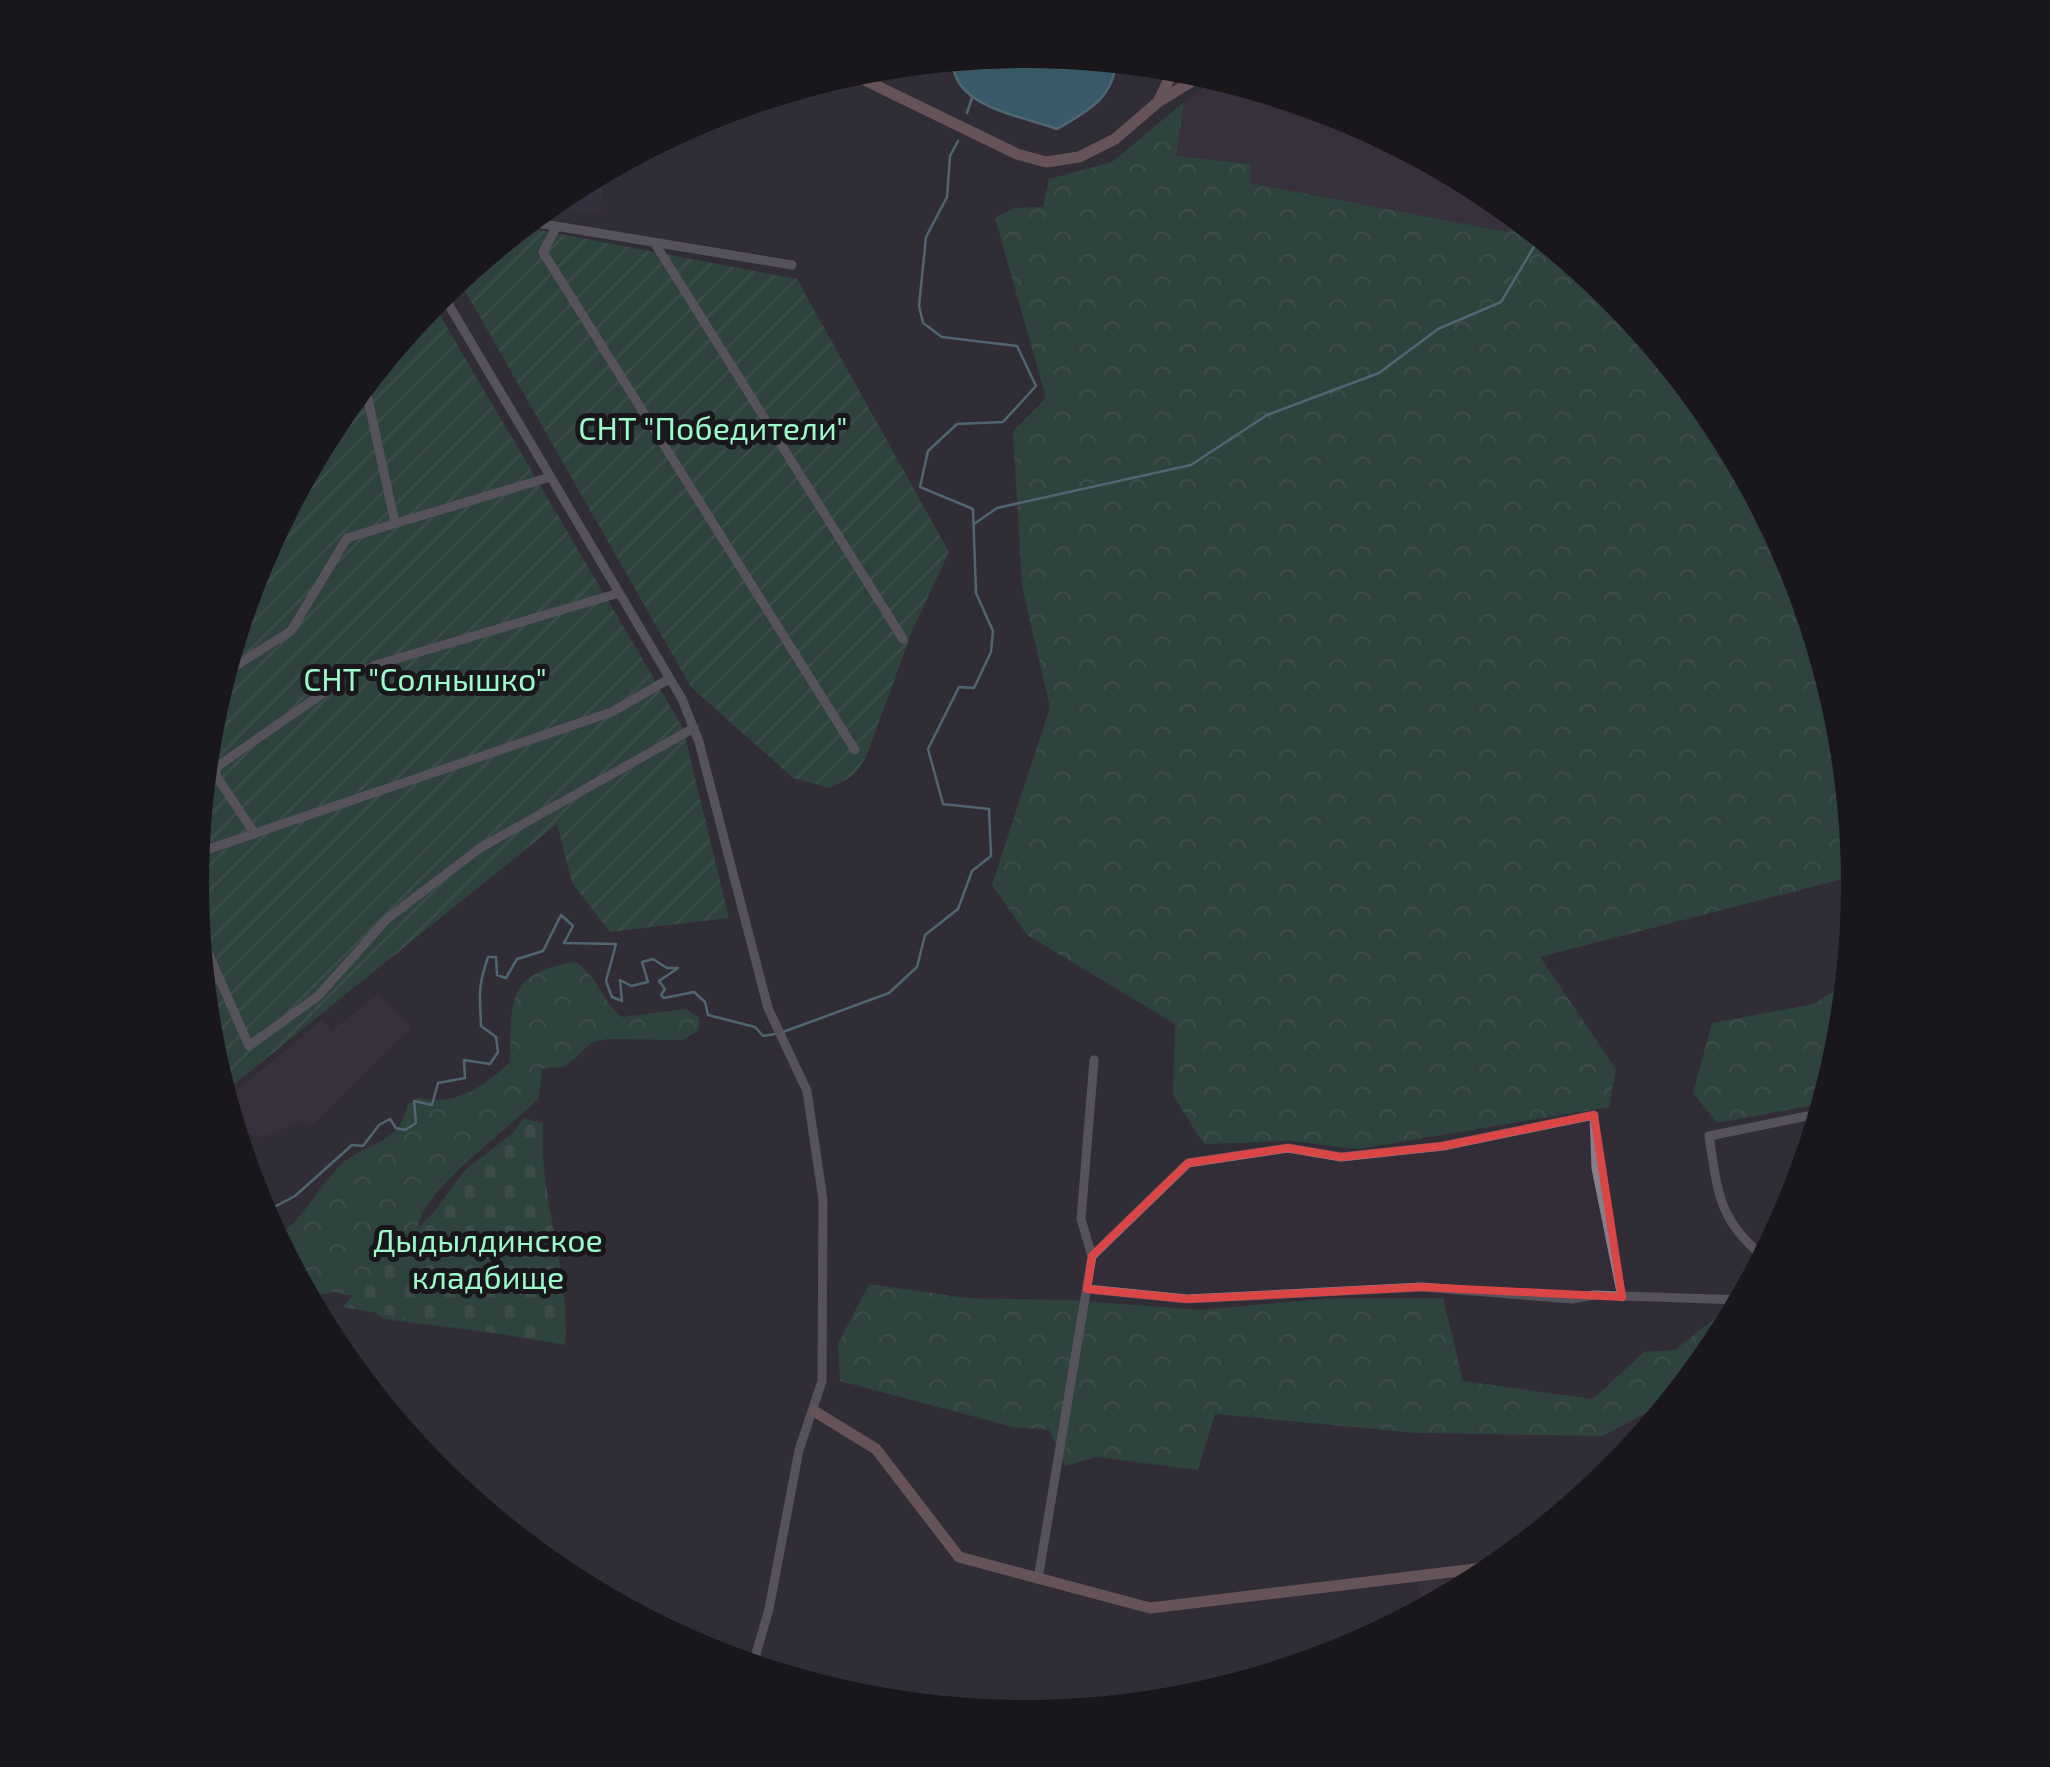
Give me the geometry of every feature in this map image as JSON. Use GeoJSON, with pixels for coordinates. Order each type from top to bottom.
{"type":"FeatureCollection","features":[{"type":"Feature","properties":{"kind":"street"},"geometry":{"type":"LineString","coordinates":[[1158,102],[1169,80]]}},
{"type":"Feature","properties":{"kind":"street"},"geometry":{"type":"LineString","coordinates":[[870,82],[1016,154],[1046,162],[1079,157],[1114,139],[1158,102],[1188,84]]}},
{"type":"Feature","properties":{"kind":"street"},"geometry":{"type":"LineString","coordinates":[[545,224],[792,265]]}},
{"type":"Feature","properties":{"kind":"street"},"geometry":{"type":"LineString","coordinates":[[557,226],[543,252],[855,750]]}},
{"type":"Feature","properties":{"kind":"street"},"geometry":{"type":"LineString","coordinates":[[654,242],[903,638]]}},
{"type":"Feature","properties":{"kind":"street"},"geometry":{"type":"LineString","coordinates":[[449,306],[670,678],[694,728],[773,1023],[807,1091],[823,1200],[825,1345],[814,1411],[798,1450],[769,1609],[756,1653]]}},
{"type":"Feature","properties":{"kind":"street"},"geometry":{"type":"LineString","coordinates":[[368,401],[395,523]]}},
{"type":"Feature","properties":{"kind":"street"},"geometry":{"type":"LineString","coordinates":[[239,664],[291,631],[347,538],[550,477]]}},
{"type":"Feature","properties":{"kind":"street"},"geometry":{"type":"LineString","coordinates":[[218,767],[339,682],[376,665],[619,593]]}},
{"type":"Feature","properties":{"kind":"street"},"geometry":{"type":"LineString","coordinates":[[210,849],[612,712],[670,678]]}},
{"type":"Feature","properties":{"kind":"street"},"geometry":{"type":"LineString","coordinates":[[214,964],[248,1046],[318,996],[387,920],[480,848],[694,728]]}},
{"type":"Feature","properties":{"kind":"street"},"geometry":{"type":"LineString","coordinates":[[216,776],[255,834]]}},
{"type":"Feature","properties":{"kind":"street"},"geometry":{"type":"LineString","coordinates":[[1038,1579],[1092,1256],[1081,1219],[1094,1060]]}},
{"type":"Feature","properties":{"kind":"street"},"geometry":{"type":"LineString","coordinates":[[1092,1256],[1188,1163],[1288,1148],[1340,1157],[1443,1146],[1594,1115],[1596,1168],[1622,1298]]}},
{"type":"Feature","properties":{"kind":"street"},"geometry":{"type":"LineString","coordinates":[[1754,1249],[1737,1235],[1720,1203],[1709,1136],[1807,1116]]}},
{"type":"Feature","properties":{"kind":"street"},"geometry":{"type":"LineString","coordinates":[[1088,1289],[1187,1299],[1422,1287],[1572,1300],[1594,1294],[1727,1300]]}},
{"type":"Feature","properties":{"kind":"street"},"geometry":{"type":"LineString","coordinates":[[814,1411],[876,1449],[959,1557],[1150,1608],[1465,1570]]}},
{"type":"Feature","properties":{"kind":"highlighted area"},"geometry":{"type":"Polygon","coordinates":[[[1594,1115],[1622,1297],[1422,1287],[1187,1299],[1087,1289],[1092,1256],[1188,1163],[1288,1148],[1341,1157],[1443,1146],[1594,1115]]]}},
{"type":"Feature","properties":{"kind":"shaded area"},"geometry":{"type":"Polygon","coordinates":[[[1204,88],[1337,130],[1433,177],[1510,228],[1509,232],[1249,183],[1251,165],[1176,156],[1184,102],[1204,88]]]}},
{"type":"Feature","properties":{"kind":"shaded area"},"geometry":{"type":"Polygon","coordinates":[[[602,186],[600,215],[565,210],[602,186]]]}},
{"type":"Feature","properties":{"kind":"shaded area"},"geometry":{"type":"Polygon","coordinates":[[[379,994],[411,1028],[309,1128],[300,1122],[262,1137],[249,1134],[236,1091],[322,1020],[331,1031],[379,994]]]}},
{"type":"Feature","properties":{"kind":"shaded area"},"geometry":{"type":"Polygon","coordinates":[[[1452,1578],[1420,1597],[1418,1583],[1452,1578]]]}},
{"type":"Feature","properties":{"kind":"green space"},"geometry":{"type":"Polygon","coordinates":[[[1184,102],[1176,156],[1251,164],[1250,183],[1508,232],[1510,227],[1563,270],[1639,345],[1703,430],[1757,523],[1798,621],[1813,672],[1834,777],[1841,879],[1540,957],[1616,1069],[1609,1107],[1357,1149],[1291,1141],[1204,1144],[1173,1096],[1175,1024],[1027,935],[992,885],[1050,707],[1022,586],[1013,431],[1046,398],[995,218],[1014,208],[1043,207],[1049,179],[1112,162],[1184,102]]]}},
{"type":"Feature","properties":{"kind":"green space","name":"СНТ \"Победители\""},"geometry":{"type":"Polygon","coordinates":[[[537,230],[797,279],[949,552],[913,629],[866,757],[854,775],[830,788],[793,778],[691,687],[465,291],[537,230]]]}},
{"type":"Feature","properties":{"kind":"green space","name":"СНТ \"Солнышко\""},"geometry":{"type":"Polygon","coordinates":[[[440,315],[683,728],[729,918],[610,932],[572,883],[557,824],[234,1084],[216,990],[209,884],[216,777],[237,672],[271,571],[318,475],[378,387],[440,315]]]}},
{"type":"Feature","properties":{"kind":"green space"},"geometry":{"type":"Polygon","coordinates":[[[576,962],[622,1017],[686,1009],[699,1018],[699,1030],[683,1040],[607,1039],[591,1043],[566,1066],[542,1069],[539,1098],[433,1198],[418,1229],[495,1333],[383,1319],[360,1297],[332,1292],[320,1295],[286,1230],[342,1164],[390,1136],[408,1104],[419,1098],[457,1097],[490,1079],[510,1062],[511,1022],[517,993],[536,973],[576,962]]]}},
{"type":"Feature","properties":{"kind":"green space"},"geometry":{"type":"Polygon","coordinates":[[[1834,991],[1810,1106],[1717,1123],[1693,1093],[1712,1023],[1814,1004],[1834,991]]]}},
{"type":"Feature","properties":{"kind":"green space","name":"Дыдылдинское кладбище"},"geometry":{"type":"Polygon","coordinates":[[[523,1118],[543,1123],[545,1179],[566,1317],[565,1345],[342,1307],[433,1213],[465,1170],[513,1133],[523,1118]]]}},
{"type":"Feature","properties":{"kind":"green space"},"geometry":{"type":"Polygon","coordinates":[[[869,1284],[966,1298],[1070,1300],[1200,1310],[1333,1298],[1443,1298],[1463,1381],[1593,1399],[1644,1352],[1675,1350],[1715,1318],[1646,1413],[1603,1436],[1417,1433],[1215,1414],[1198,1470],[1097,1457],[1065,1466],[1049,1430],[1013,1427],[840,1381],[838,1344],[869,1284]]]}},
{"type":"Feature","properties":{"kind":"water"},"geometry":{"type":"Polygon","coordinates":[[[1025,68],[1114,72],[1097,102],[1057,129],[974,98],[955,71],[972,69],[1025,68]]]}},
{"type":"Feature","properties":{"kind":"waterway"},"geometry":{"type":"LineString","coordinates":[[967,113],[972,98]]}},
{"type":"Feature","properties":{"kind":"waterway"},"geometry":{"type":"LineString","coordinates":[[783,1032],[889,993],[917,967],[925,935],[958,909],[972,871],[991,856],[989,809],[943,804],[928,749],[959,687],[974,688],[991,652],[993,631],[976,593],[973,509],[920,487],[928,451],[957,424],[1003,422],[1036,386],[1017,346],[942,337],[923,323],[919,306],[926,237],[947,197],[950,156],[958,141]]}},
{"type":"Feature","properties":{"kind":"waterway"},"geometry":{"type":"LineString","coordinates":[[974,524],[997,508],[1191,465],[1267,415],[1379,373],[1438,329],[1501,302],[1534,246]]}},
{"type":"Feature","properties":{"kind":"waterway"},"geometry":{"type":"LineString","coordinates":[[276,1206],[295,1196],[352,1145],[363,1146],[379,1125],[390,1119],[396,1128],[405,1130],[416,1123],[414,1101],[432,1105],[438,1083],[465,1078],[464,1060],[490,1064],[498,1052],[496,1037],[481,1026],[480,999],[488,957],[496,957],[497,975],[506,978],[517,959],[543,951],[561,915],[573,926],[564,943],[616,944],[606,981],[612,997],[622,1001],[620,980],[631,986],[648,982],[642,962],[653,959],[667,968],[678,968],[659,981],[665,989],[661,995],[664,998],[694,992],[705,1002],[708,1015],[755,1027],[763,1036],[775,1034]]}}]}
